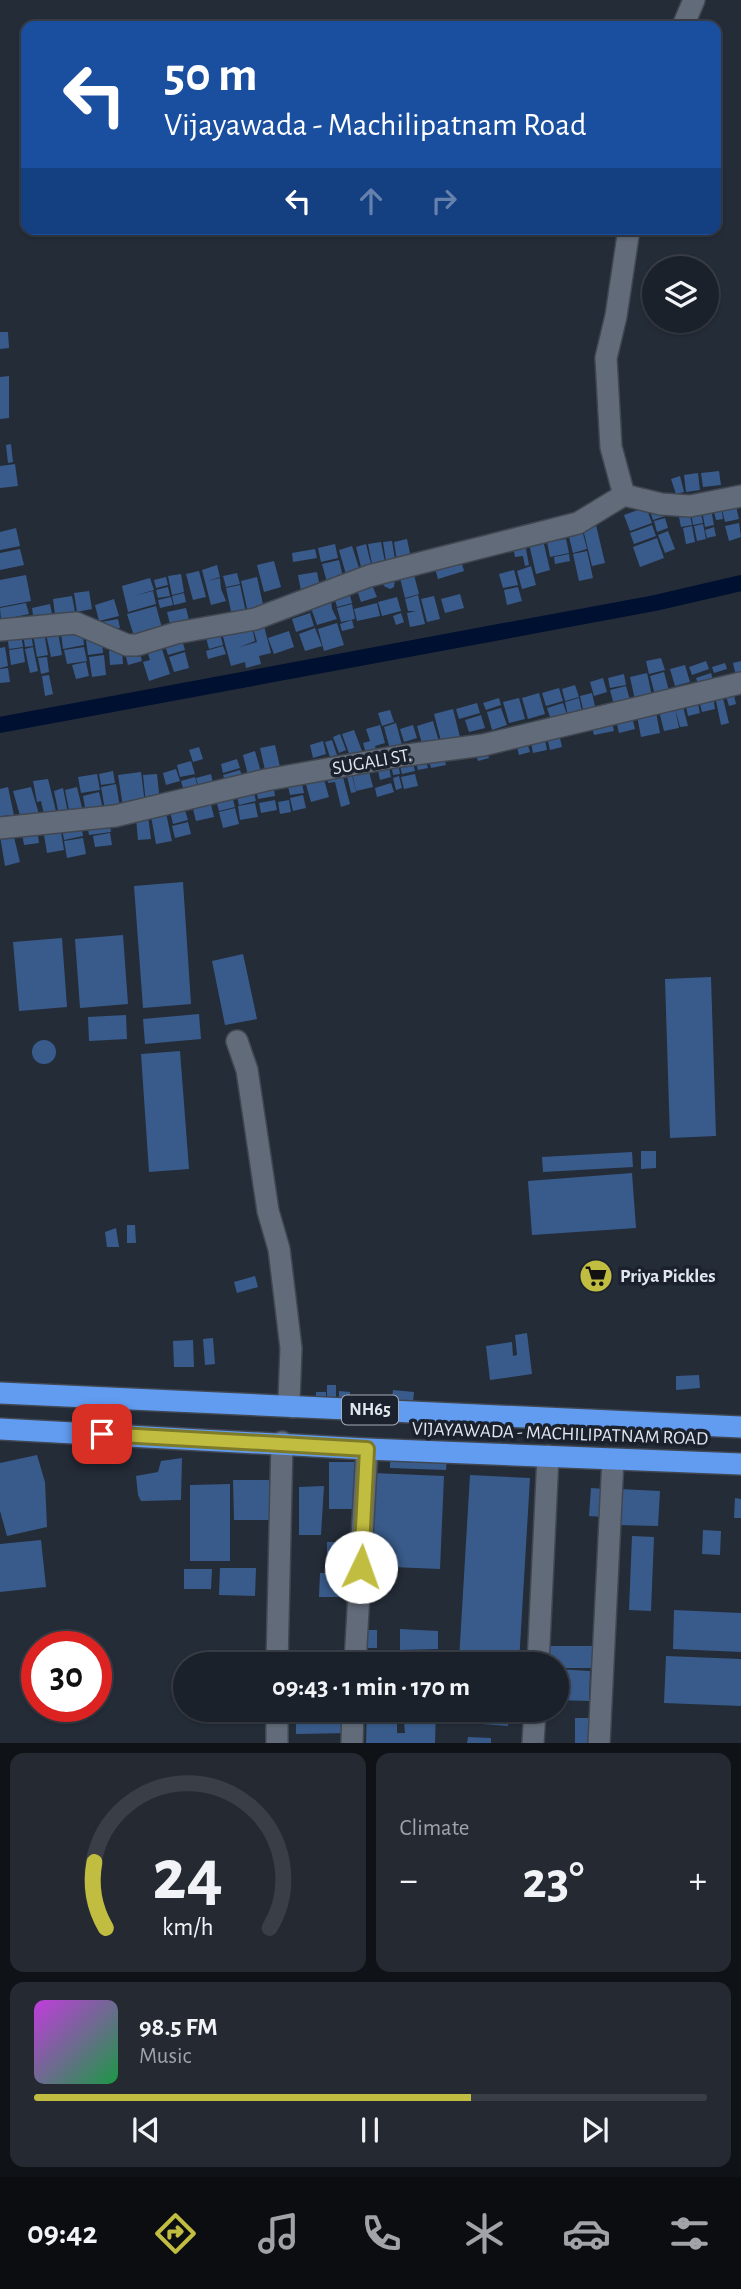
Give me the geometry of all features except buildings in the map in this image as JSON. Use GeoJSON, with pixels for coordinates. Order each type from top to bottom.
{"type":"FeatureCollection","features":[{"type":"Feature","properties":{"kind":"highway","name":"VIJAYAWADA - MACHILIPATNAM ROAD"},"geometry":{"type":"LineString","coordinates":[[0,1393],[741,1427]]}},
{"type":"Feature","properties":{"kind":"highway","name":"VIJAYAWADA - MACHILIPATNAM ROAD"},"geometry":{"type":"LineString","coordinates":[[0,1429],[367,1449],[741,1464]]}},
{"type":"Feature","properties":{"kind":"street"},"geometry":{"type":"LineString","coordinates":[[685,21],[694,0]]}},
{"type":"Feature","properties":{"kind":"street"},"geometry":{"type":"LineString","coordinates":[[624,495],[611,447],[606,358],[616,316],[628,235]]}},
{"type":"Feature","properties":{"kind":"street"},"geometry":{"type":"LineString","coordinates":[[0,630],[76,623],[127,645],[137,645],[176,633],[255,619],[369,576],[578,523],[624,495],[661,504],[690,506],[741,496]]}},
{"type":"Feature","properties":{"kind":"street","name":"SUGALI ST."},"geometry":{"type":"LineString","coordinates":[[0,828],[114,816],[265,780],[400,756],[483,745],[741,682]]}},
{"type":"Feature","properties":{"kind":"street"},"geometry":{"type":"LineString","coordinates":[[237,1041],[247,1070],[268,1211],[279,1250],[291,1349],[289,1401],[293,1406]]}},
{"type":"Feature","properties":{"kind":"street"},"geometry":{"type":"LineString","coordinates":[[277,1652],[282,1443]]}},
{"type":"Feature","properties":{"kind":"street"},"geometry":{"type":"LineString","coordinates":[[356,1652],[367,1449]]}},
{"type":"Feature","properties":{"kind":"street"},"geometry":{"type":"LineString","coordinates":[[539,1652],[548,1456]]}},
{"type":"Feature","properties":{"kind":"street"},"geometry":{"type":"LineString","coordinates":[[599,1743],[613,1458]]}},
{"type":"Feature","properties":{"kind":"street"},"geometry":{"type":"LineString","coordinates":[[277,1722],[277,1743]]}},
{"type":"Feature","properties":{"kind":"street"},"geometry":{"type":"LineString","coordinates":[[352,1743],[353,1722]]}},
{"type":"Feature","properties":{"kind":"street"},"geometry":{"type":"LineString","coordinates":[[533,1743],[534,1722]]}},
{"type":"Feature","properties":{"kind":"waterway"},"geometry":{"type":"LineString","coordinates":[[0,725],[655,603],[741,583]]}},
{"type":"Feature","properties":{"kind":"place","name":"Priya Pickles"},"geometry":{"type":"Point","coordinates":[596,1276]}},
{"type":"Feature","properties":{"kind":"route"},"geometry":{"type":"LineString","coordinates":[[102,1434],[367,1449],[361,1567]]}}]}
